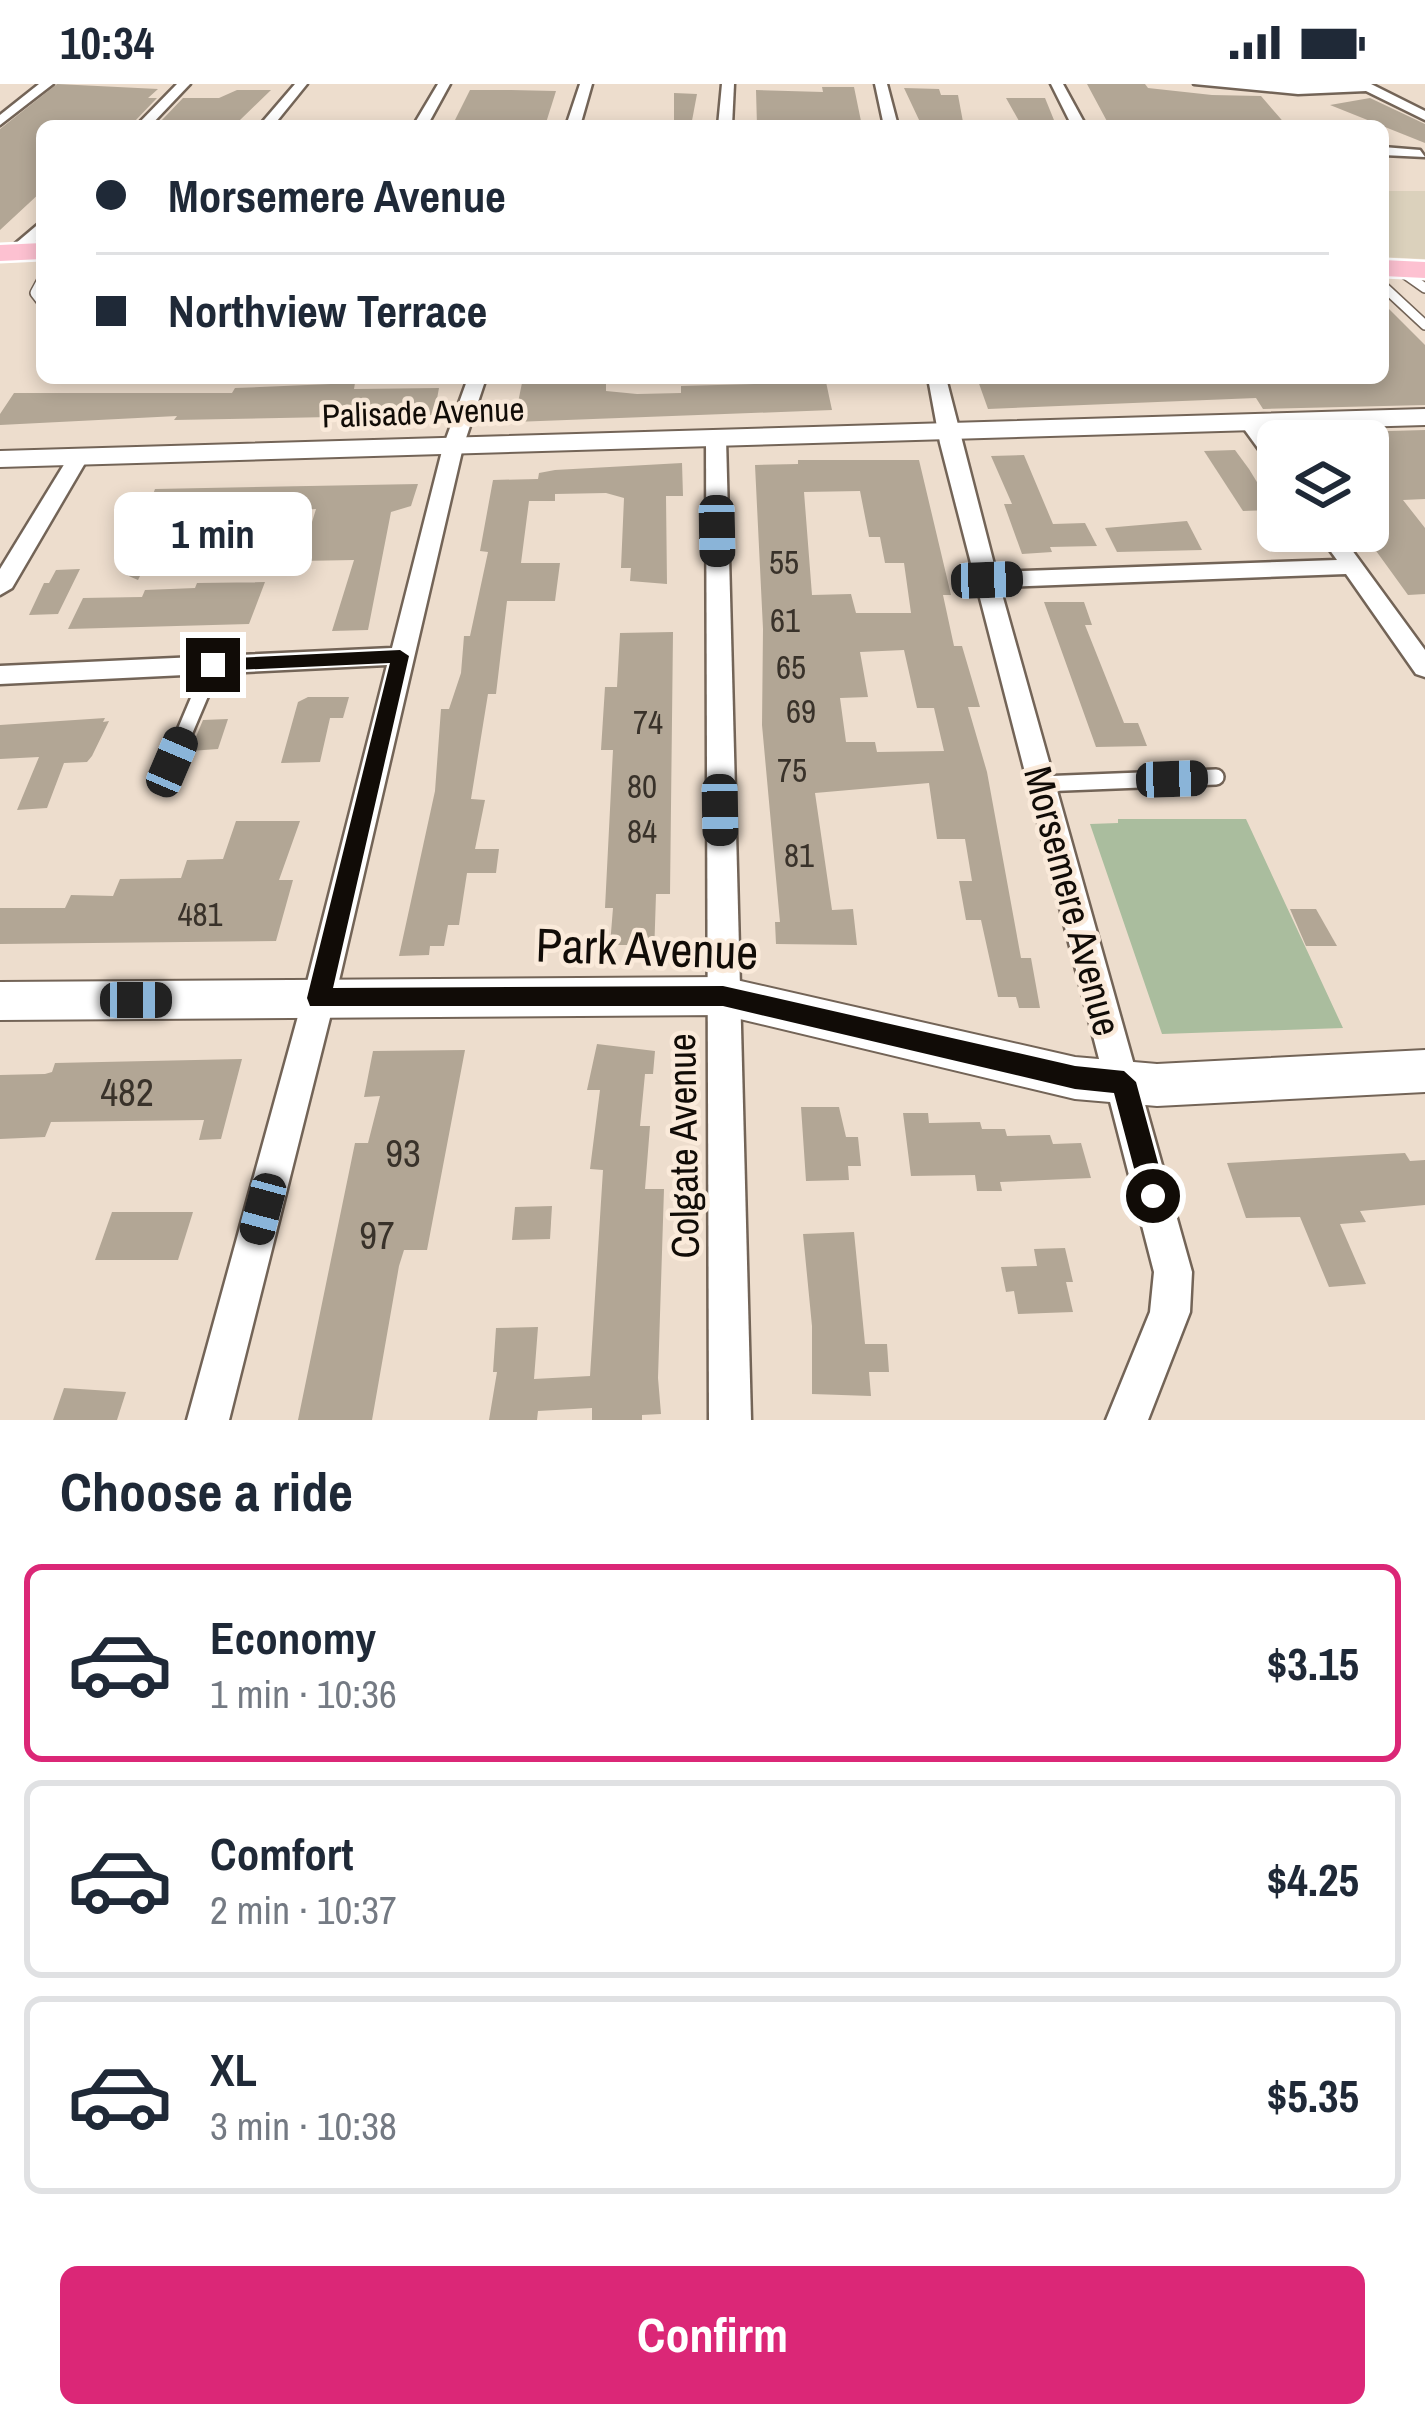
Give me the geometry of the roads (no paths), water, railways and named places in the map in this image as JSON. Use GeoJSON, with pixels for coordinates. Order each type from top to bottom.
{"type":"FeatureCollection","features":[{"type":"Feature","properties":{"kind":"street"},"geometry":{"type":"LineString","coordinates":[[0,121],[47,84]]}},
{"type":"Feature","properties":{"kind":"street"},"geometry":{"type":"LineString","coordinates":[[148,120],[184,84]]}},
{"type":"Feature","properties":{"kind":"street"},"geometry":{"type":"LineString","coordinates":[[271,120],[302,84]]}},
{"type":"Feature","properties":{"kind":"street"},"geometry":{"type":"LineString","coordinates":[[423,120],[444,84]]}},
{"type":"Feature","properties":{"kind":"street"},"geometry":{"type":"LineString","coordinates":[[575,120],[586,84]]}},
{"type":"Feature","properties":{"kind":"street"},"geometry":{"type":"LineString","coordinates":[[725,120],[728,84]]}},
{"type":"Feature","properties":{"kind":"street"},"geometry":{"type":"LineString","coordinates":[[880,84],[889,120]]}},
{"type":"Feature","properties":{"kind":"street"},"geometry":{"type":"LineString","coordinates":[[1057,84],[1076,120]]}},
{"type":"Feature","properties":{"kind":"street"},"geometry":{"type":"LineString","coordinates":[[1200,84],[1298,90],[1364,85],[1425,116]]}},
{"type":"Feature","properties":{"kind":"street"},"geometry":{"type":"LineString","coordinates":[[1389,151],[1420,154]]}},
{"type":"Feature","properties":{"kind":"street"},"geometry":{"type":"LineString","coordinates":[[208,1420],[319,998],[453,447],[475,384]]}},
{"type":"Feature","properties":{"kind":"street","name":"Morsemere Avenue"},"geometry":{"type":"LineString","coordinates":[[938,384],[1040,784],[1173,1272],[1170,1312],[1127,1420]]}},
{"type":"Feature","properties":{"kind":"street","name":"Palisade Avenue"},"geometry":{"type":"LineString","coordinates":[[0,459],[1425,417]]}},
{"type":"Feature","properties":{"kind":"street"},"geometry":{"type":"LineString","coordinates":[[1250,422],[1257,432]]}},
{"type":"Feature","properties":{"kind":"street","name":"Colgate Avenue"},"geometry":{"type":"LineString","coordinates":[[716,439],[730,1420]]}},
{"type":"Feature","properties":{"kind":"street"},"geometry":{"type":"LineString","coordinates":[[0,588],[78,458]]}},
{"type":"Feature","properties":{"kind":"street"},"geometry":{"type":"LineString","coordinates":[[1342,552],[1425,668]]}},
{"type":"Feature","properties":{"kind":"street"},"geometry":{"type":"LineString","coordinates":[[987,580],[1353,567]]}},
{"type":"Feature","properties":{"kind":"street"},"geometry":{"type":"LineString","coordinates":[[0,675],[400,656]]}},
{"type":"Feature","properties":{"kind":"street","name":"Park Avenue"},"geometry":{"type":"LineString","coordinates":[[0,1001],[723,996],[1075,1078],[1157,1085],[1425,1071]]}},
{"type":"Feature","properties":{"kind":"lane"},"geometry":{"type":"LineString","coordinates":[[1397,274],[1425,288]]}},
{"type":"Feature","properties":{"kind":"lane"},"geometry":{"type":"LineString","coordinates":[[1397,274],[1425,325]]}},
{"type":"Feature","properties":{"kind":"lane"},"geometry":{"type":"LineString","coordinates":[[172,762],[213,665]]}},
{"type":"Feature","properties":{"kind":"lane"},"geometry":{"type":"LineString","coordinates":[[1040,784],[1216,777]]}}]}
